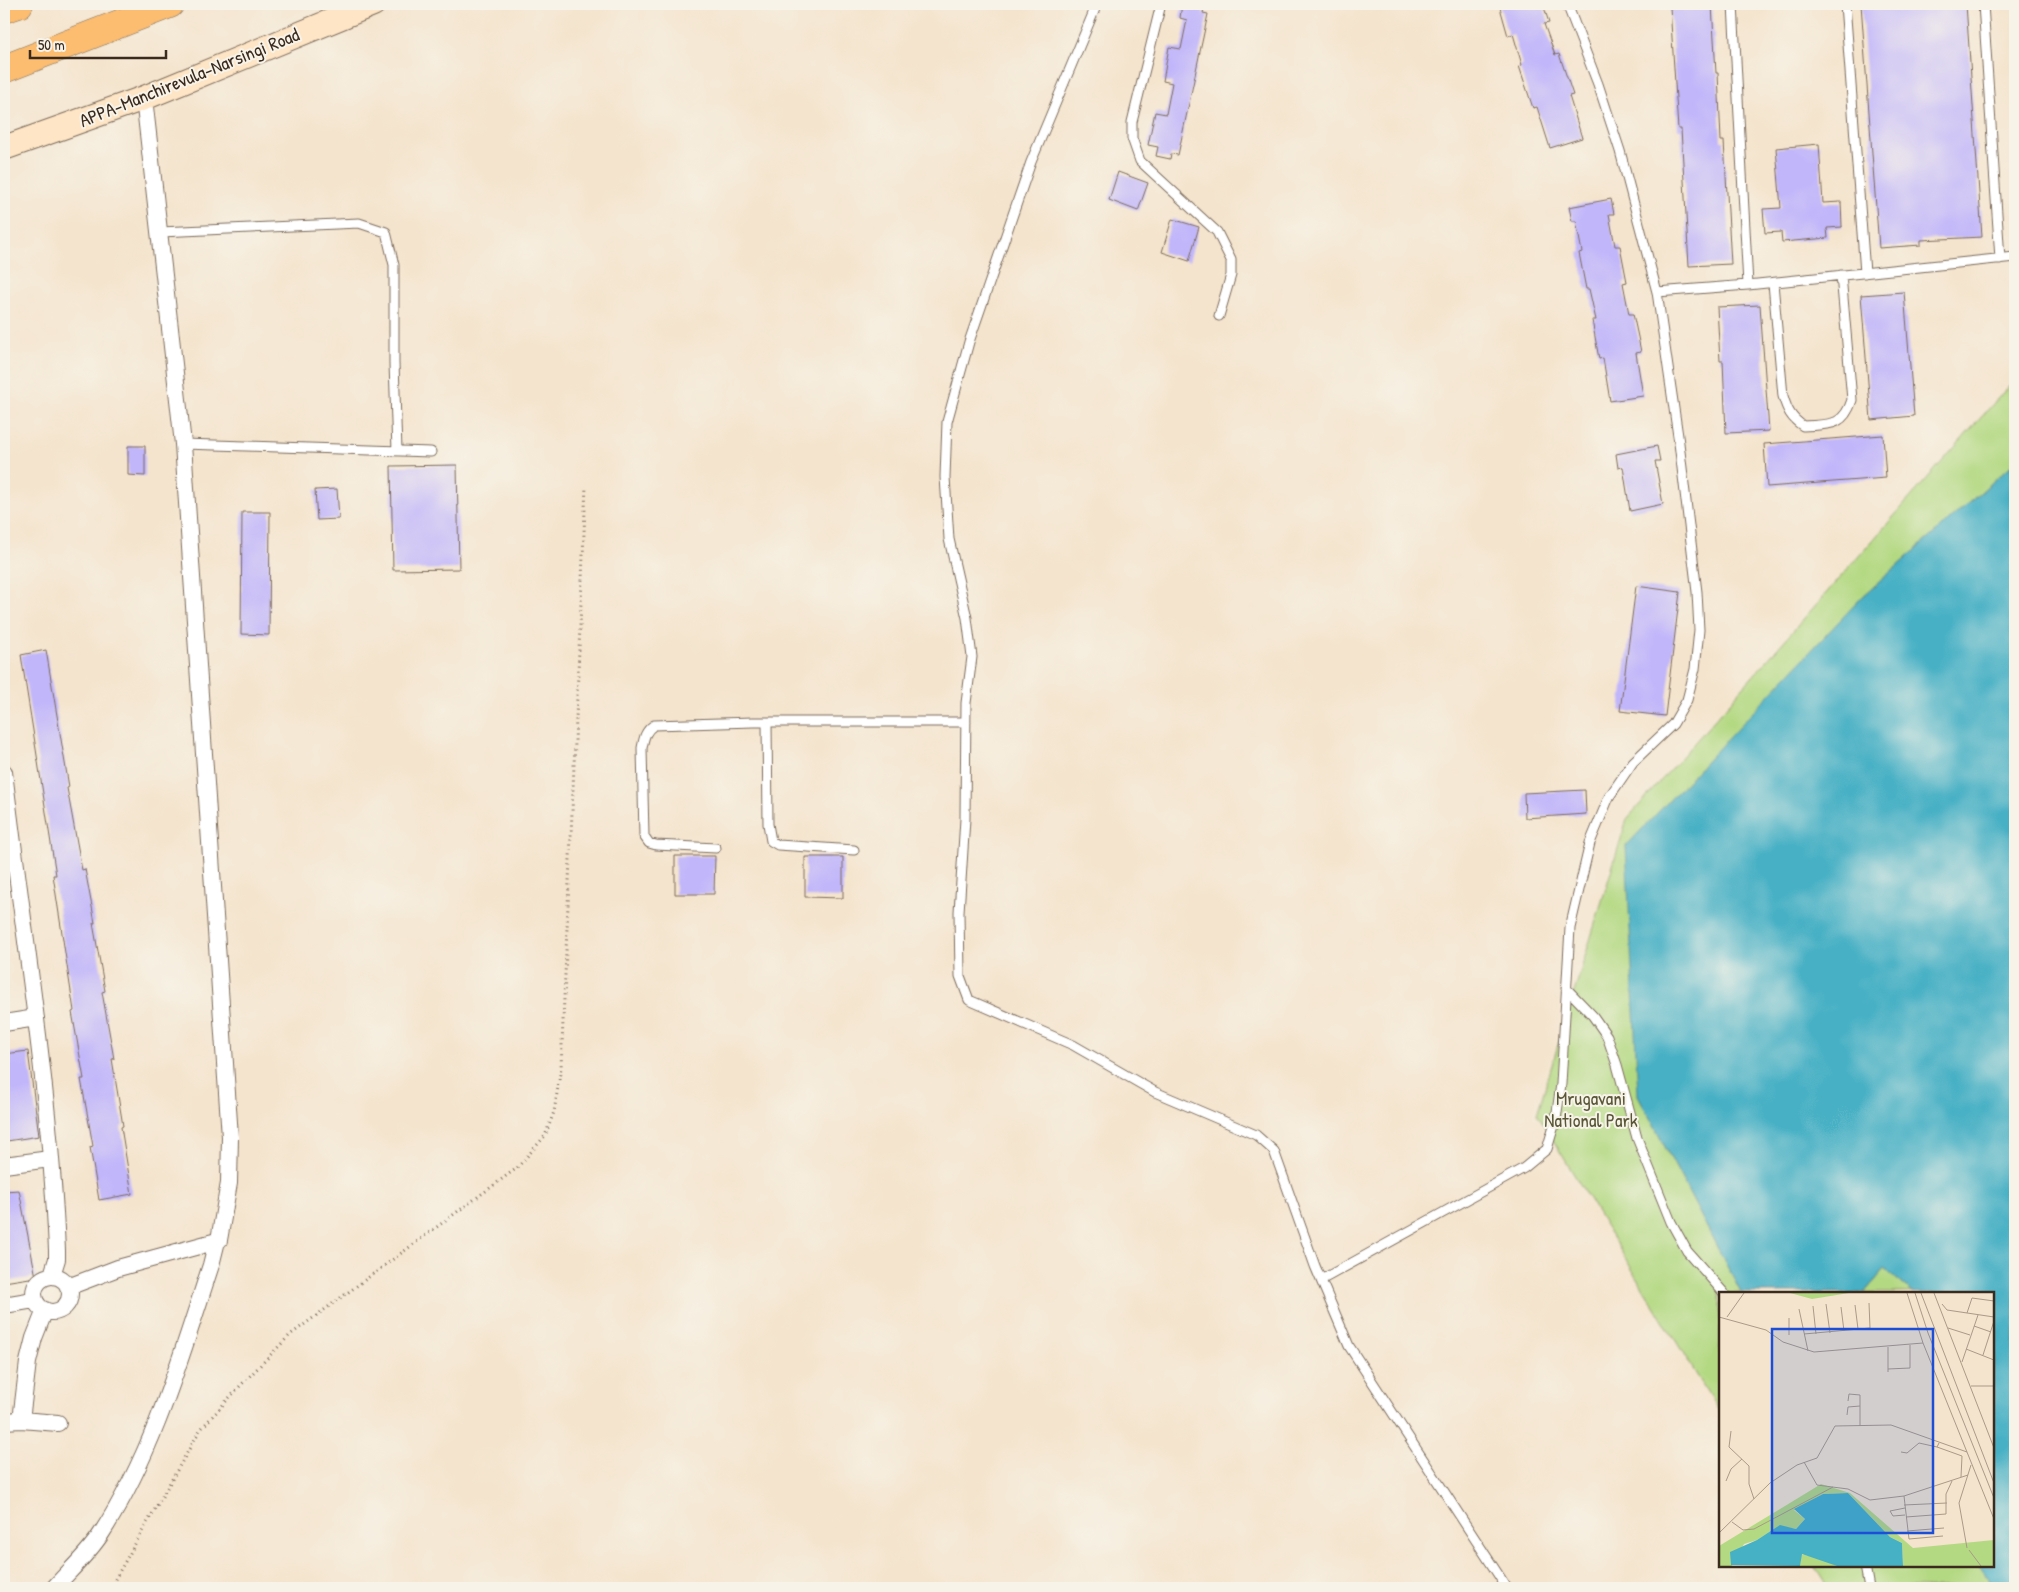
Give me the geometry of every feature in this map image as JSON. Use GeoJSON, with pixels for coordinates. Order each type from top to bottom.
{"type":"FeatureCollection","features":[{"type":"Feature","properties":{"kind":"highway"},"geometry":{"type":"LineString","coordinates":[[4,9],[19,4]]}},
{"type":"Feature","properties":{"kind":"highway"},"geometry":{"type":"LineString","coordinates":[[4,68],[170,4]]}},
{"type":"Feature","properties":{"kind":"main road","name":"APPA-Manchirevula-Narsingi Road"},"geometry":{"type":"LineString","coordinates":[[4,148],[144,98],[374,4]]}},
{"type":"Feature","properties":{"kind":"street"},"geometry":{"type":"LineString","coordinates":[[54,1588],[100,1536],[131,1481],[151,1437],[179,1361],[211,1265],[217,1241],[219,1240],[229,1183],[230,1137],[183,444],[144,98]]}},
{"type":"Feature","properties":{"kind":"street"},"geometry":{"type":"LineString","coordinates":[[4,772],[10,884],[36,1018],[50,1159],[57,1250],[57,1259],[52,1275]]}},
{"type":"Feature","properties":{"kind":"street"},"geometry":{"type":"LineString","coordinates":[[4,1023],[36,1018]]}},
{"type":"Feature","properties":{"kind":"street"},"geometry":{"type":"LineString","coordinates":[[4,1165],[50,1159]]}},
{"type":"Feature","properties":{"kind":"street"},"geometry":{"type":"LineString","coordinates":[[68,1287],[118,1268],[217,1241]]}},
{"type":"Feature","properties":{"kind":"street"},"geometry":{"type":"LineString","coordinates":[[4,1306],[40,1305],[52,1312],[65,1308],[71,1296],[68,1287],[58,1277],[52,1275],[39,1279],[35,1285],[33,1291],[40,1305],[28,1362],[21,1420]]}},
{"type":"Feature","properties":{"kind":"street"},"geometry":{"type":"LineString","coordinates":[[4,1421],[21,1420],[58,1423]]}},
{"type":"Feature","properties":{"kind":"lane"},"geometry":{"type":"LineString","coordinates":[[1097,4],[1031,162],[969,342],[948,422],[945,477],[949,539],[967,618],[972,657],[966,703],[965,818],[959,912],[960,976],[970,1000],[1073,1045],[1155,1092],[1256,1135],[1274,1151],[1321,1280],[1349,1346],[1507,1588]]}},
{"type":"Feature","properties":{"kind":"lane"},"geometry":{"type":"LineString","coordinates":[[1161,4],[1132,122],[1132,138],[1140,161],[1217,232],[1231,260],[1231,275],[1220,316]]}},
{"type":"Feature","properties":{"kind":"lane"},"geometry":{"type":"LineString","coordinates":[[1321,1280],[1524,1168],[1547,1149],[1556,1119],[1561,1084],[1570,928],[1590,843],[1609,797],[1633,762],[1673,724],[1686,700],[1695,668],[1699,630],[1697,592],[1679,443],[1657,292],[1620,151],[1598,84],[1568,4]]}},
{"type":"Feature","properties":{"kind":"lane"},"geometry":{"type":"LineString","coordinates":[[1733,4],[1748,285]]}},
{"type":"Feature","properties":{"kind":"lane"},"geometry":{"type":"LineString","coordinates":[[1846,4],[1865,273]]}},
{"type":"Feature","properties":{"kind":"lane"},"geometry":{"type":"LineString","coordinates":[[1983,4],[2000,258]]}},
{"type":"Feature","properties":{"kind":"lane"},"geometry":{"type":"LineString","coordinates":[[160,232],[360,223],[386,232],[394,265],[394,363],[397,450]]}},
{"type":"Feature","properties":{"kind":"lane"},"geometry":{"type":"LineString","coordinates":[[1657,292],[1748,285],[2015,257]]}},
{"type":"Feature","properties":{"kind":"lane"},"geometry":{"type":"LineString","coordinates":[[1773,282],[1783,396],[1786,408],[1792,419],[1803,426],[1832,424],[1848,413],[1852,400],[1841,275]]}},
{"type":"Feature","properties":{"kind":"lane"},"geometry":{"type":"LineString","coordinates":[[183,444],[431,452]]}},
{"type":"Feature","properties":{"kind":"lane"},"geometry":{"type":"LineString","coordinates":[[716,848],[656,845],[649,843],[644,836],[642,748],[648,730],[654,725],[767,722],[966,722]]}},
{"type":"Feature","properties":{"kind":"lane"},"geometry":{"type":"LineString","coordinates":[[767,722],[768,824],[771,841],[778,846],[854,850]]}},
{"type":"Feature","properties":{"kind":"lane"},"geometry":{"type":"LineString","coordinates":[[1566,988],[1593,1016],[1607,1036],[1637,1138],[1671,1222],[1686,1250],[1723,1292]]}},
{"type":"Feature","properties":{"kind":"lane"},"geometry":{"type":"LineString","coordinates":[[1865,1567],[1869,1588]]}},
{"type":"Feature","properties":{"kind":"path"},"geometry":{"type":"LineString","coordinates":[[110,1588],[200,1430],[290,1334],[517,1168],[545,1136],[554,1112],[561,1068],[586,486]]}},
{"type":"Feature","properties":{"kind":"green space","name":"Mrugavani National Park"},"geometry":{"type":"Polygon","coordinates":[[[2015,379],[2015,462],[1861,598],[1638,1095],[1740,1292],[1719,1292],[1719,1411],[1537,1114],[1627,819],[2015,379]]]}},
{"type":"Feature","properties":{"kind":"green space"},"geometry":{"type":"Polygon","coordinates":[[[1885,1269],[1912,1292],[1865,1292],[1885,1269]]]}},
{"type":"Feature","properties":{"kind":"green space"},"geometry":{"type":"Polygon","coordinates":[[[1815,1567],[1980,1567],[1994,1588],[1828,1588],[1815,1567]]]}},
{"type":"Feature","properties":{"kind":"water"},"geometry":{"type":"Polygon","coordinates":[[[2015,462],[2015,1588],[1994,1588],[1980,1567],[1994,1567],[1994,1292],[1912,1292],[1885,1269],[1865,1292],[1740,1292],[1638,1095],[1626,846],[1861,598],[2015,462]]]}},
{"type":"Feature","properties":{"kind":"building"},"geometry":{"type":"Polygon","coordinates":[[[1182,4],[1205,4],[1203,13],[1208,14],[1178,155],[1171,154],[1170,159],[1156,156],[1158,147],[1148,145],[1155,112],[1166,114],[1172,83],[1163,81],[1169,47],[1181,49],[1187,20],[1180,18],[1182,4]]]}},
{"type":"Feature","properties":{"kind":"building"},"geometry":{"type":"Polygon","coordinates":[[[1499,4],[1543,4],[1549,23],[1544,24],[1555,55],[1559,54],[1573,95],[1569,96],[1582,138],[1550,148],[1537,107],[1533,108],[1519,66],[1522,65],[1513,34],[1508,36],[1499,4]]]}},
{"type":"Feature","properties":{"kind":"building"},"geometry":{"type":"Polygon","coordinates":[[[1861,4],[1966,4],[1982,237],[1921,240],[1921,245],[1879,248],[1861,4]]]}},
{"type":"Feature","properties":{"kind":"building"},"geometry":{"type":"Polygon","coordinates":[[[1712,5],[1721,141],[1724,141],[1731,264],[1689,266],[1681,129],[1678,129],[1670,7],[1712,5]]]}},
{"type":"Feature","properties":{"kind":"building"},"geometry":{"type":"Polygon","coordinates":[[[1819,144],[1823,203],[1841,202],[1842,227],[1827,228],[1828,238],[1782,242],[1781,232],[1765,233],[1763,209],[1781,208],[1776,148],[1819,144]]]}},
{"type":"Feature","properties":{"kind":"building"},"geometry":{"type":"Polygon","coordinates":[[[1118,172],[1148,183],[1138,211],[1109,200],[1118,172]]]}},
{"type":"Feature","properties":{"kind":"building"},"geometry":{"type":"Polygon","coordinates":[[[1611,199],[1614,214],[1609,214],[1615,246],[1620,246],[1627,282],[1623,283],[1629,314],[1633,314],[1641,352],[1636,353],[1643,396],[1610,401],[1603,358],[1599,359],[1592,320],[1596,320],[1589,289],[1586,289],[1579,253],[1582,252],[1576,221],[1572,221],[1569,207],[1611,199]]]}},
{"type":"Feature","properties":{"kind":"building"},"geometry":{"type":"Polygon","coordinates":[[[1172,219],[1199,227],[1189,261],[1162,252],[1172,219]]]}},
{"type":"Feature","properties":{"kind":"building"},"geometry":{"type":"Polygon","coordinates":[[[1904,292],[1914,416],[1871,420],[1861,295],[1904,292]]]}},
{"type":"Feature","properties":{"kind":"building"},"geometry":{"type":"Polygon","coordinates":[[[1760,305],[1769,431],[1726,433],[1723,361],[1720,361],[1717,307],[1760,305]]]}},
{"type":"Feature","properties":{"kind":"building"},"geometry":{"type":"Polygon","coordinates":[[[1883,435],[1886,478],[1767,487],[1764,444],[1883,435]]]}},
{"type":"Feature","properties":{"kind":"building"},"geometry":{"type":"Polygon","coordinates":[[[128,446],[145,446],[145,476],[128,475],[128,446]]]}},
{"type":"Feature","properties":{"kind":"building"},"geometry":{"type":"Polygon","coordinates":[[[1657,446],[1660,461],[1655,461],[1663,504],[1630,511],[1623,467],[1618,468],[1616,454],[1657,446]]]}},
{"type":"Feature","properties":{"kind":"building"},"geometry":{"type":"Polygon","coordinates":[[[457,465],[459,569],[393,570],[391,466],[457,465]]]}},
{"type":"Feature","properties":{"kind":"building"},"geometry":{"type":"Polygon","coordinates":[[[337,489],[339,519],[317,520],[315,490],[337,489]]]}},
{"type":"Feature","properties":{"kind":"building"},"geometry":{"type":"Polygon","coordinates":[[[242,512],[270,512],[269,635],[241,634],[242,512]]]}},
{"type":"Feature","properties":{"kind":"building"},"geometry":{"type":"Polygon","coordinates":[[[1636,586],[1680,592],[1665,716],[1620,711],[1636,586]]]}},
{"type":"Feature","properties":{"kind":"building"},"geometry":{"type":"Polygon","coordinates":[[[46,650],[69,787],[67,788],[82,870],[85,869],[95,923],[93,923],[105,991],[102,992],[114,1059],[112,1059],[123,1126],[121,1127],[132,1194],[99,1200],[90,1147],[93,1146],[81,1079],[84,1079],[72,1012],[74,1011],[53,875],[56,875],[21,655],[46,650]]]}},
{"type":"Feature","properties":{"kind":"building"},"geometry":{"type":"Polygon","coordinates":[[[1585,790],[1586,814],[1525,818],[1524,793],[1585,790]]]}},
{"type":"Feature","properties":{"kind":"building"},"geometry":{"type":"Polygon","coordinates":[[[675,856],[715,856],[714,894],[675,894],[675,856]]]}},
{"type":"Feature","properties":{"kind":"building"},"geometry":{"type":"Polygon","coordinates":[[[805,857],[843,857],[843,898],[805,897],[805,857]]]}},
{"type":"Feature","properties":{"kind":"building"},"geometry":{"type":"Polygon","coordinates":[[[28,1051],[39,1136],[7,1141],[4,1124],[4,1054],[28,1051]]]}},
{"type":"Feature","properties":{"kind":"building"},"geometry":{"type":"Polygon","coordinates":[[[19,1190],[36,1277],[4,1282],[4,1191],[19,1190]]]}}]}
